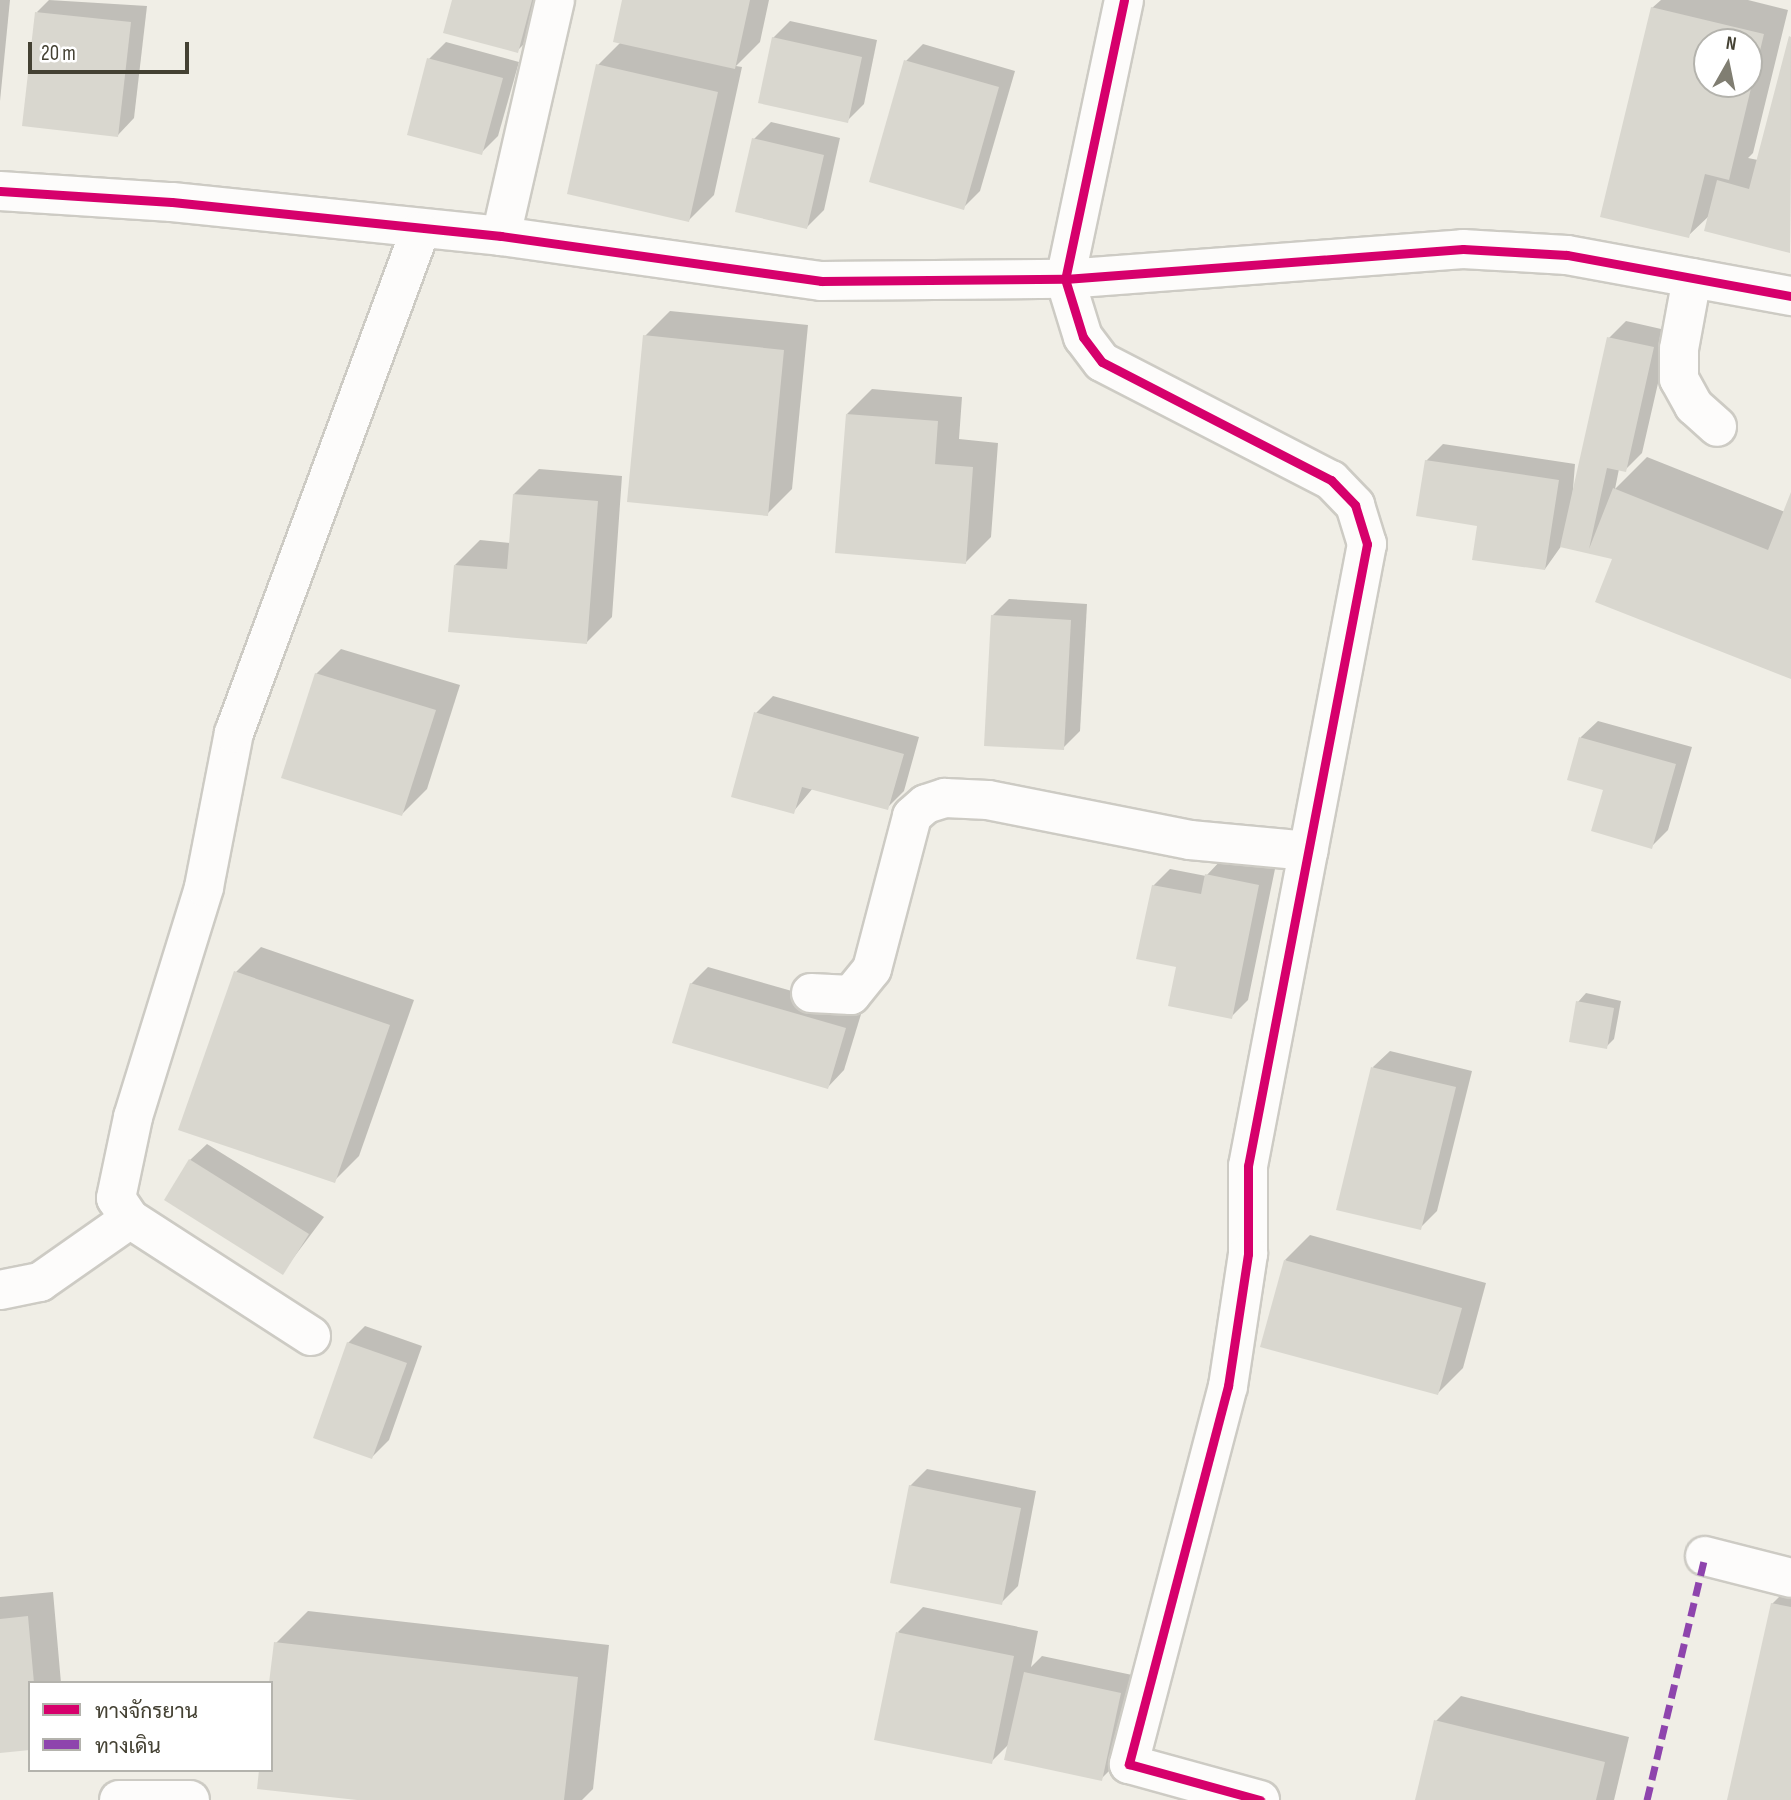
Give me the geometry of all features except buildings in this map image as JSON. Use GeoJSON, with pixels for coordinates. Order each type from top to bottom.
{"type":"FeatureCollection","features":[{"type":"Feature","properties":{"kind":"street"},"geometry":{"type":"LineString","coordinates":[[501,236],[555,0]]}},
{"type":"Feature","properties":{"kind":"street"},"geometry":{"type":"LineString","coordinates":[[1124,0],[1065,279],[1093,355],[1331,480],[1350,496],[1359,514],[1367,556],[1248,1166],[1248,1254],[1228,1386],[1129,1764],[1260,1800]]}},
{"type":"Feature","properties":{"kind":"street"},"geometry":{"type":"LineString","coordinates":[[0,191],[172,202],[420,230],[501,236],[821,281],[1065,279],[1463,249],[1567,255],[1791,296]]}},
{"type":"Feature","properties":{"kind":"street"},"geometry":{"type":"LineString","coordinates":[[311,1336],[130,1219],[116,1198],[134,1117],[204,887],[234,733],[420,230]]}},
{"type":"Feature","properties":{"kind":"street"},"geometry":{"type":"LineString","coordinates":[[1692,278],[1679,349],[1679,379],[1694,406],[1717,427]]}},
{"type":"Feature","properties":{"kind":"street"},"geometry":{"type":"LineString","coordinates":[[811,993],[851,995],[872,969],[912,816],[926,804],[944,798],[988,800],[1189,840],[1308,851]]}},
{"type":"Feature","properties":{"kind":"street"},"geometry":{"type":"LineString","coordinates":[[0,1290],[40,1282],[130,1219]]}},
{"type":"Feature","properties":{"kind":"street"},"geometry":{"type":"LineString","coordinates":[[1705,1556],[1791,1577]]}},
{"type":"Feature","properties":{"kind":"street"},"geometry":{"type":"LineString","coordinates":[[119,1800],[190,1800]]}},
{"type":"Feature","properties":{"kind":"marked path"},"geometry":{"type":"LineString","coordinates":[[1647,1800],[1705,1556]]}},
{"type":"Feature","properties":{"kind":"cycle path"},"geometry":{"type":"LineString","coordinates":[[1124,0],[1065,279],[1083,337],[1102,362],[1331,480],[1355,505],[1367,544],[1248,1166],[1248,1254],[1228,1386],[1129,1764],[1260,1800]]}},
{"type":"Feature","properties":{"kind":"cycle path"},"geometry":{"type":"LineString","coordinates":[[0,191],[172,202],[501,236],[821,281],[1065,279],[1463,249],[1567,255],[1791,296]]}}]}
